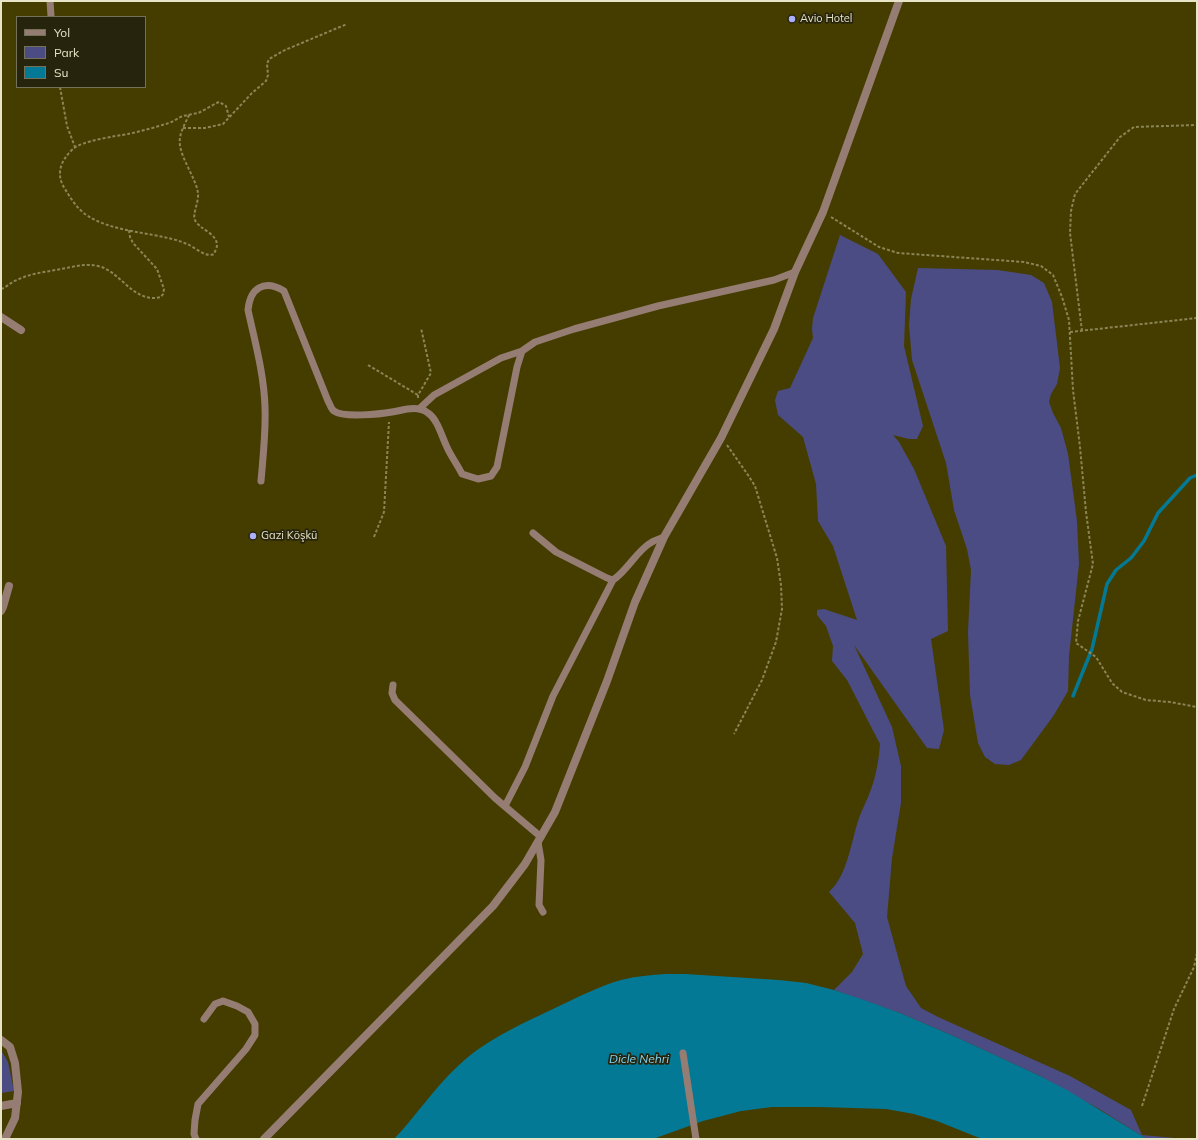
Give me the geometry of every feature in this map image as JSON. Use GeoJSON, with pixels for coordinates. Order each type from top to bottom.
{"type":"FeatureCollection","features":[{"type":"Feature","properties":{"kind":"street"},"geometry":{"type":"LineString","coordinates":[[264,1139],[493,906],[525,864],[540,839],[555,812],[635,602],[664,537],[721,438],[774,329],[795,272],[823,212],[899,1]]}},
{"type":"Feature","properties":{"kind":"street"},"geometry":{"type":"LineString","coordinates":[[1,317],[21,330]]}},
{"type":"Feature","properties":{"kind":"street"},"geometry":{"type":"LineString","coordinates":[[1,611],[9,586]]}},
{"type":"Feature","properties":{"kind":"street"},"geometry":{"type":"LineString","coordinates":[[1,1040],[10,1047],[15,1062],[18,1092],[15,1118],[5,1139]]}},
{"type":"Feature","properties":{"kind":"street"},"geometry":{"type":"LineString","coordinates":[[1,1106],[17,1103]]}},
{"type":"Feature","properties":{"kind":"lane"},"geometry":{"type":"LineString","coordinates":[[50,1],[51,16]]}},
{"type":"Feature","properties":{"kind":"lane"},"geometry":{"type":"LineString","coordinates":[[419,409],[434,395],[501,358],[522,351],[534,342],[574,329],[658,306],[774,280],[795,272]]}},
{"type":"Feature","properties":{"kind":"lane"},"geometry":{"type":"LineString","coordinates":[[261,481],[266,428],[265,406],[262,376],[248,310],[249,301],[252,294],[258,288],[267,285],[276,286],[284,291],[333,411],[340,414],[350,415],[410,409],[419,409],[427,412],[433,418],[446,446],[462,474],[478,479],[491,476],[497,467],[517,367],[522,351]]}},
{"type":"Feature","properties":{"kind":"lane"},"geometry":{"type":"LineString","coordinates":[[534,533],[556,552],[613,580]]}},
{"type":"Feature","properties":{"kind":"lane"},"geometry":{"type":"LineString","coordinates":[[505,806],[525,767],[553,696],[613,580],[621,575],[652,541],[664,537]]}},
{"type":"Feature","properties":{"kind":"lane"},"geometry":{"type":"LineString","coordinates":[[393,685],[392,693],[395,700],[540,839],[541,860],[539,905],[543,912]]}},
{"type":"Feature","properties":{"kind":"lane"},"geometry":{"type":"LineString","coordinates":[[196,1139],[194,1134],[198,1104],[246,1049],[255,1035],[255,1024],[248,1012],[223,1001],[215,1004],[204,1019]]}},
{"type":"Feature","properties":{"kind":"lane"},"geometry":{"type":"LineString","coordinates":[[683,1052],[696,1139]]}},
{"type":"Feature","properties":{"kind":"path"},"geometry":{"type":"LineString","coordinates":[[183,128],[205,128],[222,124],[252,93],[266,81],[268,75],[267,64],[269,59],[285,50],[347,24]]}},
{"type":"Feature","properties":{"kind":"path"},"geometry":{"type":"LineString","coordinates":[[60,88],[67,126],[75,147]]}},
{"type":"Feature","properties":{"kind":"path"},"geometry":{"type":"LineString","coordinates":[[189,115],[180,138],[180,146],[198,193],[194,220],[216,240],[217,246],[214,254],[207,255],[187,244],[175,240],[98,222],[87,216],[77,207],[61,182],[60,176],[62,162],[75,147],[97,139],[130,133],[170,123],[182,117],[189,115],[198,113],[219,102],[226,106],[229,117]]}},
{"type":"Feature","properties":{"kind":"path"},"geometry":{"type":"LineString","coordinates":[[1082,331],[1070,233],[1071,211],[1075,194],[1120,137],[1134,127],[1197,125]]}},
{"type":"Feature","properties":{"kind":"path"},"geometry":{"type":"LineString","coordinates":[[823,212],[879,248],[898,253],[1024,262],[1041,266],[1053,275],[1069,320],[1073,390],[1093,564],[1078,622],[1076,643],[1080,648],[1096,657],[1112,683],[1122,692],[1146,700],[1170,702],[1197,707]]}},
{"type":"Feature","properties":{"kind":"path"},"geometry":{"type":"LineString","coordinates":[[1,289],[17,280],[38,272],[79,265],[96,265],[108,269],[130,289],[138,294],[155,299],[161,297],[164,289],[157,269],[133,243],[129,230]]}},
{"type":"Feature","properties":{"kind":"path"},"geometry":{"type":"LineString","coordinates":[[1070,332],[1197,318]]}},
{"type":"Feature","properties":{"kind":"path"},"geometry":{"type":"LineString","coordinates":[[419,409],[418,395],[431,373],[421,328]]}},
{"type":"Feature","properties":{"kind":"path"},"geometry":{"type":"LineString","coordinates":[[368,365],[418,395]]}},
{"type":"Feature","properties":{"kind":"path"},"geometry":{"type":"LineString","coordinates":[[374,537],[384,512],[390,412]]}},
{"type":"Feature","properties":{"kind":"path"},"geometry":{"type":"LineString","coordinates":[[721,438],[748,475],[754,486],[777,558],[781,584],[782,609],[776,642],[762,680],[734,734]]}},
{"type":"Feature","properties":{"kind":"path"},"geometry":{"type":"LineString","coordinates":[[1142,1106],[1174,1009],[1194,967],[1197,953]]}},
{"type":"Feature","properties":{"kind":"green space"},"geometry":{"type":"Polygon","coordinates":[[[840,235],[878,254],[906,292],[904,346],[923,426],[917,439],[909,439],[893,435],[899,442],[914,469],[946,546],[948,631],[931,639],[944,730],[939,749],[927,748],[854,645],[892,727],[901,766],[901,803],[892,858],[887,917],[906,986],[921,1008],[1070,1076],[1131,1110],[1142,1135],[1186,1139],[1147,1139],[1099,1109],[1040,1076],[900,1013],[834,990],[852,972],[863,954],[855,923],[829,892],[841,876],[845,867],[859,818],[874,780],[880,744],[847,680],[832,661],[833,646],[826,626],[817,615],[817,610],[824,609],[857,620],[833,546],[818,521],[816,484],[803,437],[778,415],[775,400],[778,391],[790,388],[813,338],[813,318],[840,235]]]}},
{"type":"Feature","properties":{"kind":"green space"},"geometry":{"type":"Polygon","coordinates":[[[918,268],[998,270],[1031,275],[1044,283],[1052,302],[1060,368],[1057,384],[1051,394],[1049,402],[1061,428],[1068,454],[1077,521],[1079,564],[1069,656],[1068,691],[1054,715],[1021,760],[1009,765],[995,764],[985,757],[978,743],[970,695],[968,632],[971,570],[967,549],[954,510],[946,463],[912,360],[909,325],[911,299],[918,268]]]}},
{"type":"Feature","properties":{"kind":"green space"},"geometry":{"type":"Polygon","coordinates":[[[1,1050],[8,1062],[14,1091],[1,1093],[1,1050]]]}},
{"type":"Feature","properties":{"kind":"water","name":"Dicle Nehri"},"geometry":{"type":"Polygon","coordinates":[[[666,974],[779,980],[806,983],[864,1000],[900,1013],[958,1038],[1040,1076],[1067,1090],[1147,1139],[982,1139],[937,1121],[914,1114],[886,1109],[772,1107],[741,1111],[703,1121],[653,1139],[394,1139],[449,1075],[468,1057],[490,1041],[603,986],[621,980],[649,975],[666,974]]]}},
{"type":"Feature","properties":{"kind":"waterway"},"geometry":{"type":"LineString","coordinates":[[1073,696],[1092,649],[1107,584],[1116,570],[1131,558],[1144,541],[1158,513],[1190,478],[1197,475]]}},
{"type":"Feature","properties":{"kind":"place","name":"Avio Hotel"},"geometry":{"type":"Point","coordinates":[792,19]}},
{"type":"Feature","properties":{"kind":"place","name":"Gazi Köşkü"},"geometry":{"type":"Point","coordinates":[253,536]}}]}
